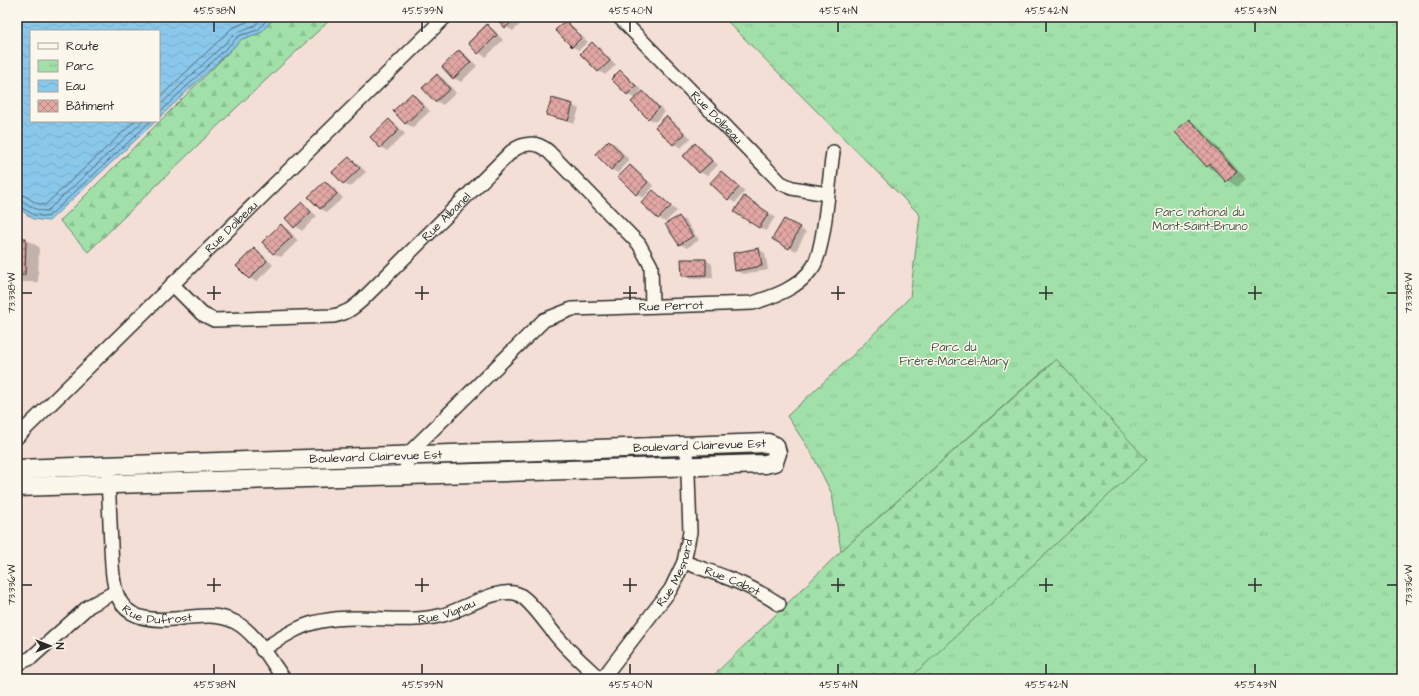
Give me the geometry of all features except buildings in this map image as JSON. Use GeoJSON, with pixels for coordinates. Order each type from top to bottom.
{"type":"FeatureCollection","features":[{"type":"Feature","properties":{"kind":"street","name":"Rue Dolbeau"},"geometry":{"type":"LineString","coordinates":[[17,437],[445,17]]}},
{"type":"Feature","properties":{"kind":"street","name":"Rue Dolbeau"},"geometry":{"type":"LineString","coordinates":[[619,17],[778,180],[792,188],[828,194]]}},
{"type":"Feature","properties":{"kind":"street","name":"Rue Albanel"},"geometry":{"type":"LineString","coordinates":[[172,284],[202,314],[214,320],[333,316],[342,314],[361,301],[511,152],[519,146],[531,144],[543,147],[549,152],[639,244],[651,266],[652,306]]}},
{"type":"Feature","properties":{"kind":"street","name":"Rue Perrot"},"geometry":{"type":"LineString","coordinates":[[406,456],[544,320],[572,309],[753,303],[779,295],[799,281],[813,267],[820,249],[833,152]]}},
{"type":"Feature","properties":{"kind":"street","name":"Boulevard Clairevue Est"},"geometry":{"type":"LineString","coordinates":[[17,469],[768,443],[775,446],[777,452],[776,460],[770,464],[17,487]]}},
{"type":"Feature","properties":{"kind":"street","name":"Rue Mesnard"},"geometry":{"type":"LineString","coordinates":[[601,679],[670,589],[684,562],[690,532],[687,447]]}},
{"type":"Feature","properties":{"kind":"street"},"geometry":{"type":"LineString","coordinates":[[406,456],[407,475]]}},
{"type":"Feature","properties":{"kind":"street","name":"Rue Dufrost"},"geometry":{"type":"LineString","coordinates":[[108,465],[113,579],[116,592],[126,607],[144,618],[167,620],[208,616],[228,619],[244,628],[284,679]]}},
{"type":"Feature","properties":{"kind":"street","name":"Rue Cabot"},"geometry":{"type":"LineString","coordinates":[[684,562],[735,580],[759,591],[778,604]]}},
{"type":"Feature","properties":{"kind":"street"},"geometry":{"type":"LineString","coordinates":[[17,664],[31,658],[89,606],[116,592]]}},
{"type":"Feature","properties":{"kind":"street","name":"Rue Vignau"},"geometry":{"type":"LineString","coordinates":[[262,650],[277,640],[312,623],[346,618],[418,619],[444,615],[500,594],[512,593],[523,598],[559,640],[601,679]]}},
{"type":"Feature","properties":{"kind":"green space"},"geometry":{"type":"Polygon","coordinates":[[[275,17],[333,17],[234,110],[88,252],[60,221],[242,39],[260,33],[275,17]]]}},
{"type":"Feature","properties":{"kind":"green space","name":"Parc national du Mont-Saint-Bruno"},"geometry":{"type":"Polygon","coordinates":[[[723,17],[1402,17],[1402,679],[909,679],[1147,460],[1056,359],[841,551],[832,494],[811,452],[787,416],[853,355],[910,297],[920,215],[723,17]]]}},
{"type":"Feature","properties":{"kind":"green space"},"geometry":{"type":"Polygon","coordinates":[[[1402,17],[1402,679],[710,679],[841,551],[1057,359],[1402,17]]]}},
{"type":"Feature","properties":{"kind":"water"},"geometry":{"type":"Polygon","coordinates":[[[17,17],[275,17],[260,33],[242,39],[160,117],[160,30],[30,30],[30,122],[155,122],[49,221],[33,219],[17,207],[17,17]]]}},
{"type":"Feature","properties":{"kind":"park label","name":"Parc du Frère-Marcel-Alary"},"geometry":{"type":"Point","coordinates":[954,354]}}]}
